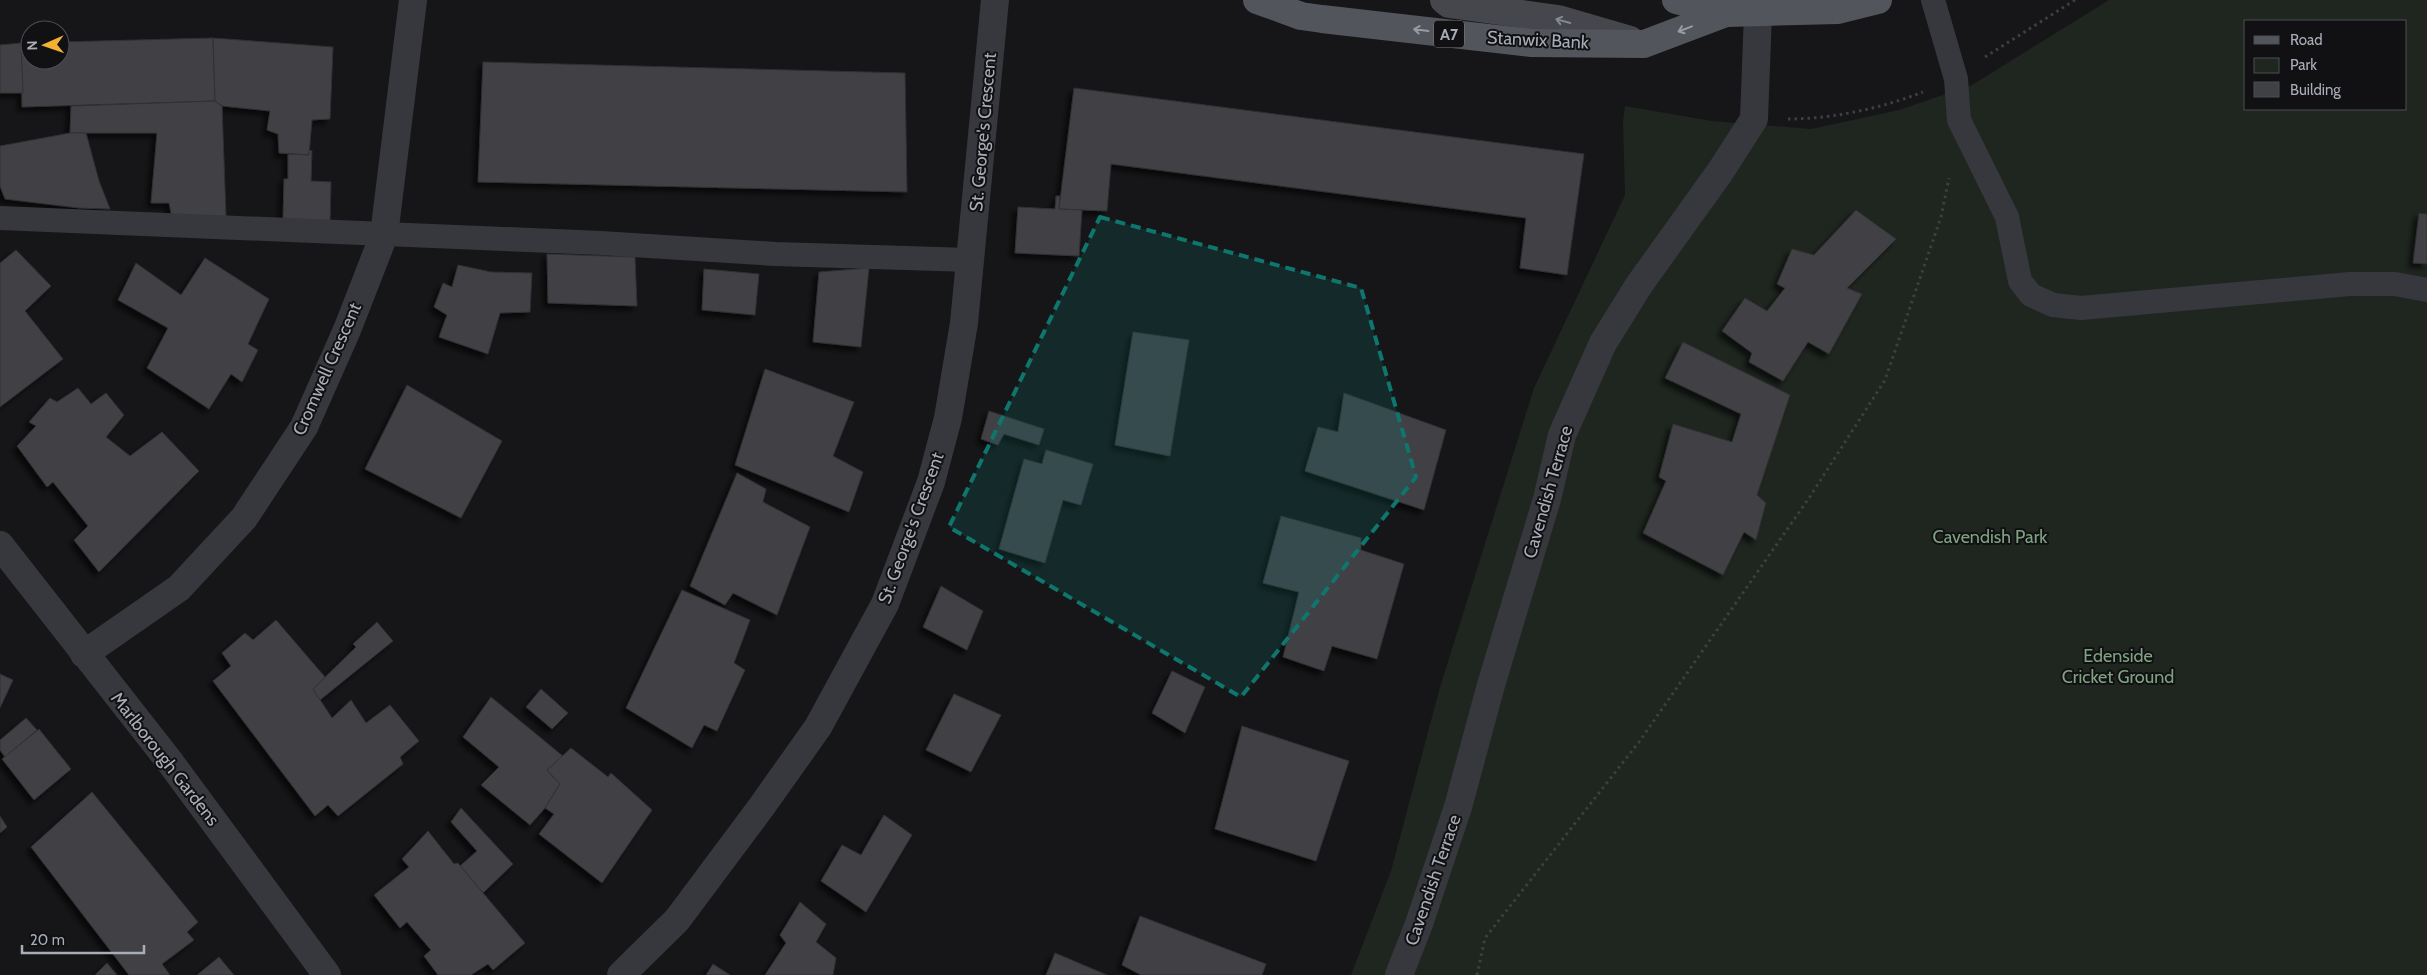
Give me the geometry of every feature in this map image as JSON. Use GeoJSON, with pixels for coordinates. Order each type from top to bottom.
{"type":"FeatureCollection","features":[{"type":"Feature","properties":{"kind":"main road","name":"Stanwix Bank"},"geometry":{"type":"LineString","coordinates":[[1257,0],[1301,16],[1532,43],[1644,44],[1726,13]]}},
{"type":"Feature","properties":{"kind":"main road"},"geometry":{"type":"LineString","coordinates":[[1444,0],[1449,4],[1558,19],[1644,44]]}},
{"type":"Feature","properties":{"kind":"main road","name":"Stanwix Bank"},"geometry":{"type":"LineString","coordinates":[[1676,0],[1726,13],[1838,10],[1878,0]]}},
{"type":"Feature","properties":{"kind":"street","name":"Cromwell Crescent"},"geometry":{"type":"LineString","coordinates":[[84,654],[179,588],[244,518],[304,427],[347,330],[384,236],[413,0]]}},
{"type":"Feature","properties":{"kind":"street","name":"St. George's Crescent"},"geometry":{"type":"LineString","coordinates":[[621,975],[677,920],[818,728],[885,604],[931,482],[948,418],[964,323],[995,0]]}},
{"type":"Feature","properties":{"kind":"street","name":"Cavendish Terrace"},"geometry":{"type":"LineString","coordinates":[[1398,975],[1419,924],[1458,807],[1491,685],[1547,499],[1562,435],[1603,343],[1639,285],[1720,172],[1754,119],[1758,13]]}},
{"type":"Feature","properties":{"kind":"street","name":"Marlborough Gardens"},"geometry":{"type":"LineString","coordinates":[[0,545],[170,762],[328,975]]}},
{"type":"Feature","properties":{"kind":"lane"},"geometry":{"type":"LineString","coordinates":[[1933,0],[1956,80],[1959,120],[2007,217],[2020,281],[2031,295],[2053,305],[2081,308],[2350,284],[2395,284],[2427,290]]}},
{"type":"Feature","properties":{"kind":"lane"},"geometry":{"type":"LineString","coordinates":[[0,218],[212,225],[384,236],[600,243],[776,254],[970,260]]}},
{"type":"Feature","properties":{"kind":"path"},"geometry":{"type":"LineString","coordinates":[[1477,975],[1485,938],[1655,718],[1809,498],[1885,380],[1942,217],[1959,120]]}},
{"type":"Feature","properties":{"kind":"highlighted area"},"geometry":{"type":"Polygon","coordinates":[[[1100,217],[1361,288],[1416,477],[1241,697],[949,527],[1100,217]]]}},
{"type":"Feature","properties":{"kind":"green space","name":"Cavendish Park"},"geometry":{"type":"Polygon","coordinates":[[[2109,0],[2427,0],[2427,975],[1351,975],[1391,871],[1440,687],[1534,388],[1625,195],[1623,122],[1625,106],[1712,121],[1811,129],[1899,110],[1972,85],[2109,0]]]}},
{"type":"Feature","properties":{"kind":"building"},"geometry":{"type":"Polygon","coordinates":[[[213,38],[215,101],[22,107],[21,70],[70,70],[70,42],[213,38]]]}},
{"type":"Feature","properties":{"kind":"building"},"geometry":{"type":"Polygon","coordinates":[[[213,38],[333,47],[330,119],[312,120],[309,155],[279,153],[278,134],[267,130],[270,111],[222,106],[215,101],[213,38]]]}},
{"type":"Feature","properties":{"kind":"building"},"geometry":{"type":"Polygon","coordinates":[[[20,43],[20,70],[22,70],[23,93],[0,93],[0,45],[20,43]]]}},
{"type":"Feature","properties":{"kind":"building"},"geometry":{"type":"Polygon","coordinates":[[[483,62],[905,73],[907,192],[478,182],[483,62]]]}},
{"type":"Feature","properties":{"kind":"building"},"geometry":{"type":"Polygon","coordinates":[[[1074,88],[1584,154],[1567,275],[1520,268],[1526,218],[1111,164],[1107,211],[1059,209],[1074,88]]]}},
{"type":"Feature","properties":{"kind":"building"},"geometry":{"type":"Polygon","coordinates":[[[215,101],[222,106],[226,216],[173,222],[169,203],[151,203],[157,133],[70,133],[71,106],[215,101]]]}},
{"type":"Feature","properties":{"kind":"building"},"geometry":{"type":"Polygon","coordinates":[[[70,133],[86,133],[99,181],[110,209],[79,208],[5,199],[0,186],[0,146],[70,133]]]}},
{"type":"Feature","properties":{"kind":"building"},"geometry":{"type":"Polygon","coordinates":[[[309,150],[312,151],[311,181],[331,182],[330,222],[283,220],[284,179],[288,179],[288,154],[309,155],[309,150]]]}},
{"type":"Feature","properties":{"kind":"building"},"geometry":{"type":"Polygon","coordinates":[[[1056,196],[1060,196],[1059,209],[1082,210],[1079,256],[1015,253],[1018,207],[1055,209],[1056,196]]]}},
{"type":"Feature","properties":{"kind":"building"},"geometry":{"type":"Polygon","coordinates":[[[1856,210],[1896,239],[1847,288],[1862,294],[1829,354],[1808,342],[1783,381],[1749,362],[1752,353],[1722,331],[1745,298],[1767,311],[1785,288],[1777,284],[1792,249],[1814,255],[1856,210]]]}},
{"type":"Feature","properties":{"kind":"building"},"geometry":{"type":"Polygon","coordinates":[[[2419,213],[2427,214],[2427,264],[2413,263],[2419,213]]]}},
{"type":"Feature","properties":{"kind":"building"},"geometry":{"type":"Polygon","coordinates":[[[16,250],[51,286],[25,311],[63,359],[0,407],[0,263],[16,250]]]}},
{"type":"Feature","properties":{"kind":"building"},"geometry":{"type":"Polygon","coordinates":[[[547,254],[635,257],[637,306],[548,303],[547,254]]]}},
{"type":"Feature","properties":{"kind":"building"},"geometry":{"type":"Polygon","coordinates":[[[205,258],[269,299],[248,344],[258,350],[242,382],[231,374],[209,409],[147,368],[168,328],[118,300],[136,263],[181,295],[205,258]]]}},
{"type":"Feature","properties":{"kind":"building"},"geometry":{"type":"Polygon","coordinates":[[[458,265],[491,272],[532,273],[530,312],[500,313],[488,354],[439,337],[447,315],[434,307],[443,283],[452,287],[458,265]]]}},
{"type":"Feature","properties":{"kind":"building"},"geometry":{"type":"Polygon","coordinates":[[[869,268],[861,347],[813,342],[819,272],[869,268]]]}},
{"type":"Feature","properties":{"kind":"building"},"geometry":{"type":"Polygon","coordinates":[[[704,269],[759,274],[755,315],[702,310],[704,269]]]}},
{"type":"Feature","properties":{"kind":"building"},"geometry":{"type":"Polygon","coordinates":[[[1133,332],[1189,340],[1170,456],[1115,445],[1133,332]]]}},
{"type":"Feature","properties":{"kind":"building"},"geometry":{"type":"Polygon","coordinates":[[[1683,342],[1790,395],[1757,495],[1766,503],[1756,540],[1744,532],[1723,575],[1643,533],[1666,481],[1659,477],[1673,424],[1732,442],[1741,414],[1665,378],[1683,342]]]}},
{"type":"Feature","properties":{"kind":"building"},"geometry":{"type":"Polygon","coordinates":[[[765,369],[854,402],[833,456],[863,472],[849,512],[735,465],[765,369]]]}},
{"type":"Feature","properties":{"kind":"building"},"geometry":{"type":"Polygon","coordinates":[[[407,385],[502,441],[461,518],[365,469],[407,385]]]}},
{"type":"Feature","properties":{"kind":"building"},"geometry":{"type":"Polygon","coordinates":[[[78,388],[91,404],[106,393],[124,415],[106,437],[130,456],[162,432],[199,471],[99,572],[74,540],[88,526],[53,482],[47,487],[17,446],[36,426],[29,422],[50,398],[57,402],[78,388]]]}},
{"type":"Feature","properties":{"kind":"building"},"geometry":{"type":"Polygon","coordinates":[[[1344,393],[1446,430],[1424,510],[1305,471],[1318,427],[1338,432],[1344,393]]]}},
{"type":"Feature","properties":{"kind":"building"},"geometry":{"type":"Polygon","coordinates":[[[989,411],[1044,429],[1039,445],[1004,434],[998,445],[981,439],[989,411]]]}},
{"type":"Feature","properties":{"kind":"building"},"geometry":{"type":"Polygon","coordinates":[[[1046,450],[1093,464],[1081,505],[1063,500],[1045,563],[999,549],[1024,459],[1042,464],[1046,450]]]}},
{"type":"Feature","properties":{"kind":"building"},"geometry":{"type":"Polygon","coordinates":[[[737,473],[766,489],[763,502],[810,527],[777,615],[733,593],[725,605],[690,586],[737,473]]]}},
{"type":"Feature","properties":{"kind":"building"},"geometry":{"type":"Polygon","coordinates":[[[1281,516],[1361,538],[1361,550],[1404,564],[1377,659],[1332,646],[1324,671],[1283,657],[1299,592],[1263,583],[1281,516]]]}},
{"type":"Feature","properties":{"kind":"building"},"geometry":{"type":"Polygon","coordinates":[[[941,586],[983,611],[967,650],[923,627],[941,586]]]}},
{"type":"Feature","properties":{"kind":"building"},"geometry":{"type":"Polygon","coordinates":[[[682,590],[750,620],[734,663],[745,670],[717,731],[704,725],[692,748],[626,708],[682,590]]]}},
{"type":"Feature","properties":{"kind":"building"},"geometry":{"type":"Polygon","coordinates":[[[276,620],[325,677],[313,689],[332,718],[351,700],[366,723],[390,705],[419,741],[400,757],[403,764],[338,816],[328,805],[315,816],[213,681],[231,666],[222,653],[245,633],[253,640],[276,620]]]}},
{"type":"Feature","properties":{"kind":"building"},"geometry":{"type":"Polygon","coordinates":[[[377,622],[393,641],[320,700],[313,689],[356,647],[353,644],[377,622]]]}},
{"type":"Feature","properties":{"kind":"building"},"geometry":{"type":"Polygon","coordinates":[[[1172,671],[1205,687],[1185,733],[1152,713],[1172,671]]]}},
{"type":"Feature","properties":{"kind":"building"},"geometry":{"type":"Polygon","coordinates":[[[0,674],[13,680],[0,708],[0,674]]]}},
{"type":"Feature","properties":{"kind":"building"},"geometry":{"type":"Polygon","coordinates":[[[541,689],[568,713],[552,729],[526,707],[541,689]]]}},
{"type":"Feature","properties":{"kind":"building"},"geometry":{"type":"Polygon","coordinates":[[[954,694],[1001,715],[971,772],[926,750],[954,694]]]}},
{"type":"Feature","properties":{"kind":"building"},"geometry":{"type":"Polygon","coordinates":[[[491,697],[564,757],[547,770],[560,784],[545,808],[530,825],[481,785],[499,767],[463,737],[491,697]]]}},
{"type":"Feature","properties":{"kind":"building"},"geometry":{"type":"Polygon","coordinates":[[[26,718],[37,730],[5,757],[0,750],[0,740],[26,718]]]}},
{"type":"Feature","properties":{"kind":"building"},"geometry":{"type":"Polygon","coordinates":[[[1242,726],[1349,761],[1316,861],[1215,829],[1242,726]]]}},
{"type":"Feature","properties":{"kind":"building"},"geometry":{"type":"Polygon","coordinates":[[[39,729],[71,769],[34,800],[2,759],[39,729]]]}},
{"type":"Feature","properties":{"kind":"building"},"geometry":{"type":"Polygon","coordinates":[[[571,748],[608,777],[611,773],[652,810],[602,883],[539,834],[554,814],[545,808],[560,784],[547,770],[571,748]]]}},
{"type":"Feature","properties":{"kind":"building"},"geometry":{"type":"Polygon","coordinates":[[[92,792],[198,922],[187,932],[194,940],[162,964],[170,975],[129,975],[31,847],[92,792]]]}},
{"type":"Feature","properties":{"kind":"building"},"geometry":{"type":"Polygon","coordinates":[[[461,808],[513,864],[483,893],[460,866],[477,851],[451,822],[461,808]]]}},
{"type":"Feature","properties":{"kind":"building"},"geometry":{"type":"Polygon","coordinates":[[[884,815],[912,835],[866,912],[821,881],[842,845],[861,855],[884,815]]]}},
{"type":"Feature","properties":{"kind":"building"},"geometry":{"type":"Polygon","coordinates":[[[0,816],[7,827],[0,833],[0,816]]]}},
{"type":"Feature","properties":{"kind":"building"},"geometry":{"type":"Polygon","coordinates":[[[428,831],[454,864],[458,863],[525,943],[493,970],[488,964],[471,975],[438,975],[424,956],[431,950],[407,922],[400,928],[374,895],[409,867],[402,859],[428,831]]]}},
{"type":"Feature","properties":{"kind":"building"},"geometry":{"type":"Polygon","coordinates":[[[800,902],[826,924],[816,942],[836,958],[833,975],[765,975],[786,943],[780,935],[800,902]]]}},
{"type":"Feature","properties":{"kind":"building"},"geometry":{"type":"Polygon","coordinates":[[[1140,916],[1266,964],[1262,975],[1141,975],[1122,965],[1140,916]]]}},
{"type":"Feature","properties":{"kind":"building"},"geometry":{"type":"Polygon","coordinates":[[[1055,953],[1107,975],[1046,975],[1055,953]]]}},
{"type":"Feature","properties":{"kind":"building"},"geometry":{"type":"Polygon","coordinates":[[[219,957],[234,975],[197,975],[219,957]]]}},
{"type":"Feature","properties":{"kind":"building"},"geometry":{"type":"Polygon","coordinates":[[[107,963],[117,975],[95,975],[107,963]]]}},
{"type":"Feature","properties":{"kind":"building"},"geometry":{"type":"Polygon","coordinates":[[[713,964],[730,975],[706,975],[713,964]]]}},
{"type":"Feature","properties":{"kind":"park label","name":"Edenside Cricket Ground"},"geometry":{"type":"Point","coordinates":[2118,666]}}]}
